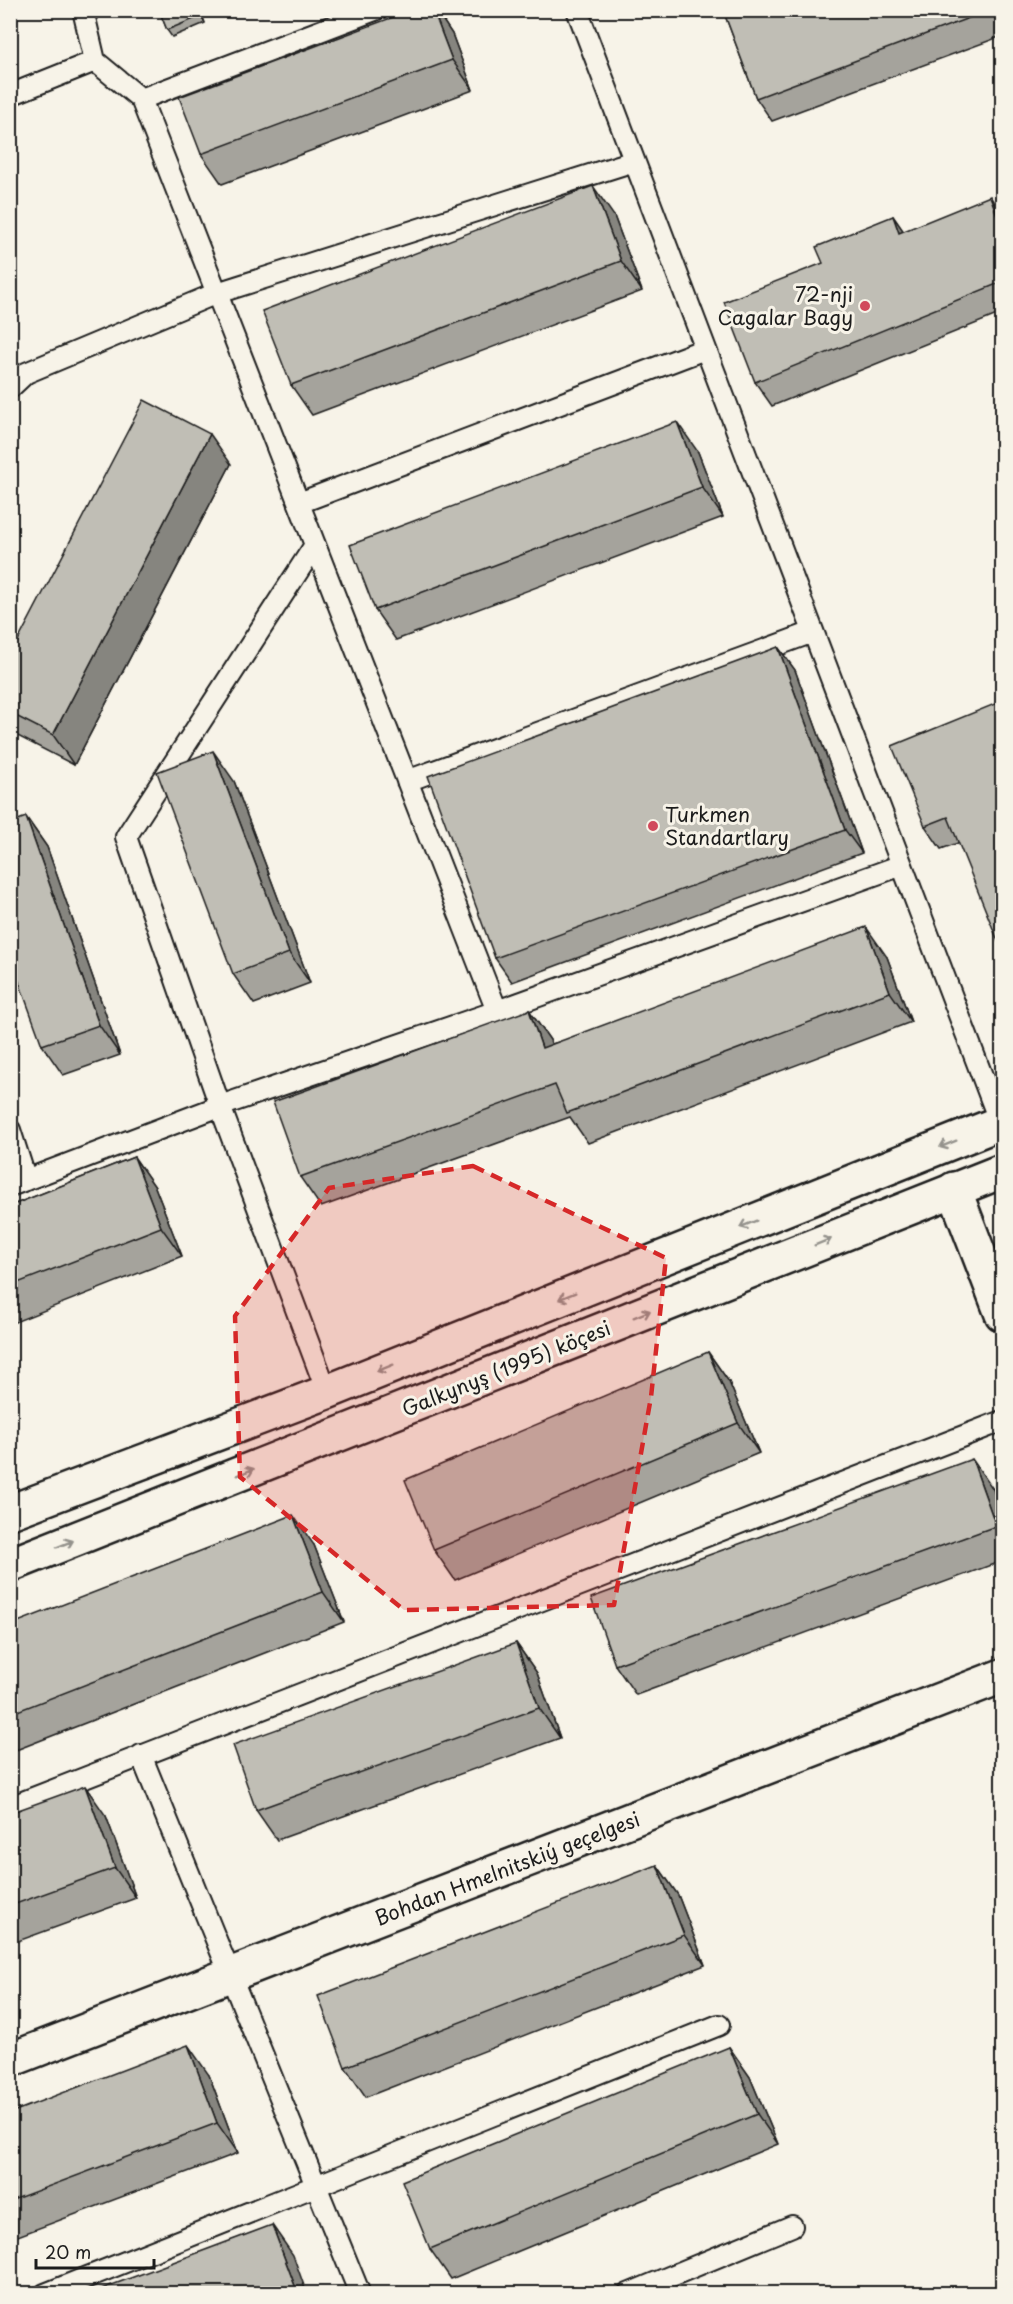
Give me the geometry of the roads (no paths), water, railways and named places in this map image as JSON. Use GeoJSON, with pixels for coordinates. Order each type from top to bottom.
{"type":"FeatureCollection","features":[{"type":"Feature","properties":{"kind":"main road"},"geometry":{"type":"LineString","coordinates":[[10,1512],[327,1392],[1001,1122]]}},
{"type":"Feature","properties":{"kind":"main road","name":"Galkynyş (1995) köçesi"},"geometry":{"type":"LineString","coordinates":[[10,1565],[1002,1171]]}},
{"type":"Feature","properties":{"kind":"main road"},"geometry":{"type":"LineString","coordinates":[[954,1189],[1002,1314]]}},
{"type":"Feature","properties":{"kind":"main road","name":"Bohdan Hmelnitskiý geçelgesi"},"geometry":{"type":"LineString","coordinates":[[10,2060],[1002,1676]]}},
{"type":"Feature","properties":{"kind":"lane"},"geometry":{"type":"LineString","coordinates":[[83,10],[95,61],[141,99],[497,1011]]}},
{"type":"Feature","properties":{"kind":"lane"},"geometry":{"type":"LineString","coordinates":[[141,99],[375,10]]}},
{"type":"Feature","properties":{"kind":"lane"},"geometry":{"type":"LineString","coordinates":[[577,10],[1001,1122]]}},
{"type":"Feature","properties":{"kind":"lane"},"geometry":{"type":"LineString","coordinates":[[10,95],[95,61]]}},
{"type":"Feature","properties":{"kind":"lane"},"geometry":{"type":"LineString","coordinates":[[10,388],[26,373],[217,293],[634,161]]}},
{"type":"Feature","properties":{"kind":"lane"},"geometry":{"type":"LineString","coordinates":[[299,503],[705,349]]}},
{"type":"Feature","properties":{"kind":"lane"},"geometry":{"type":"LineString","coordinates":[[315,545],[126,837],[220,1106],[327,1392]]}},
{"type":"Feature","properties":{"kind":"lane"},"geometry":{"type":"LineString","coordinates":[[407,781],[813,632]]}},
{"type":"Feature","properties":{"kind":"lane"},"geometry":{"type":"LineString","coordinates":[[10,1130],[18,1183],[220,1106],[497,1011],[902,865]]}},
{"type":"Feature","properties":{"kind":"lane"},"geometry":{"type":"LineString","coordinates":[[10,1808],[1002,1421]]}},
{"type":"Feature","properties":{"kind":"lane"},"geometry":{"type":"LineString","coordinates":[[141,1755],[360,2294]]}},
{"type":"Feature","properties":{"kind":"lane"},"geometry":{"type":"LineString","coordinates":[[45,2294],[719,2025]]}},
{"type":"Feature","properties":{"kind":"lane"},"geometry":{"type":"LineString","coordinates":[[628,2294],[792,2226]]}},
{"type":"Feature","properties":{"kind":"place","name":"72-nji Cagalar Bagy"},"geometry":{"type":"Point","coordinates":[865,306]}},
{"type":"Feature","properties":{"kind":"place","name":"Turkmen Standartlary"},"geometry":{"type":"Point","coordinates":[653,826]}}]}
